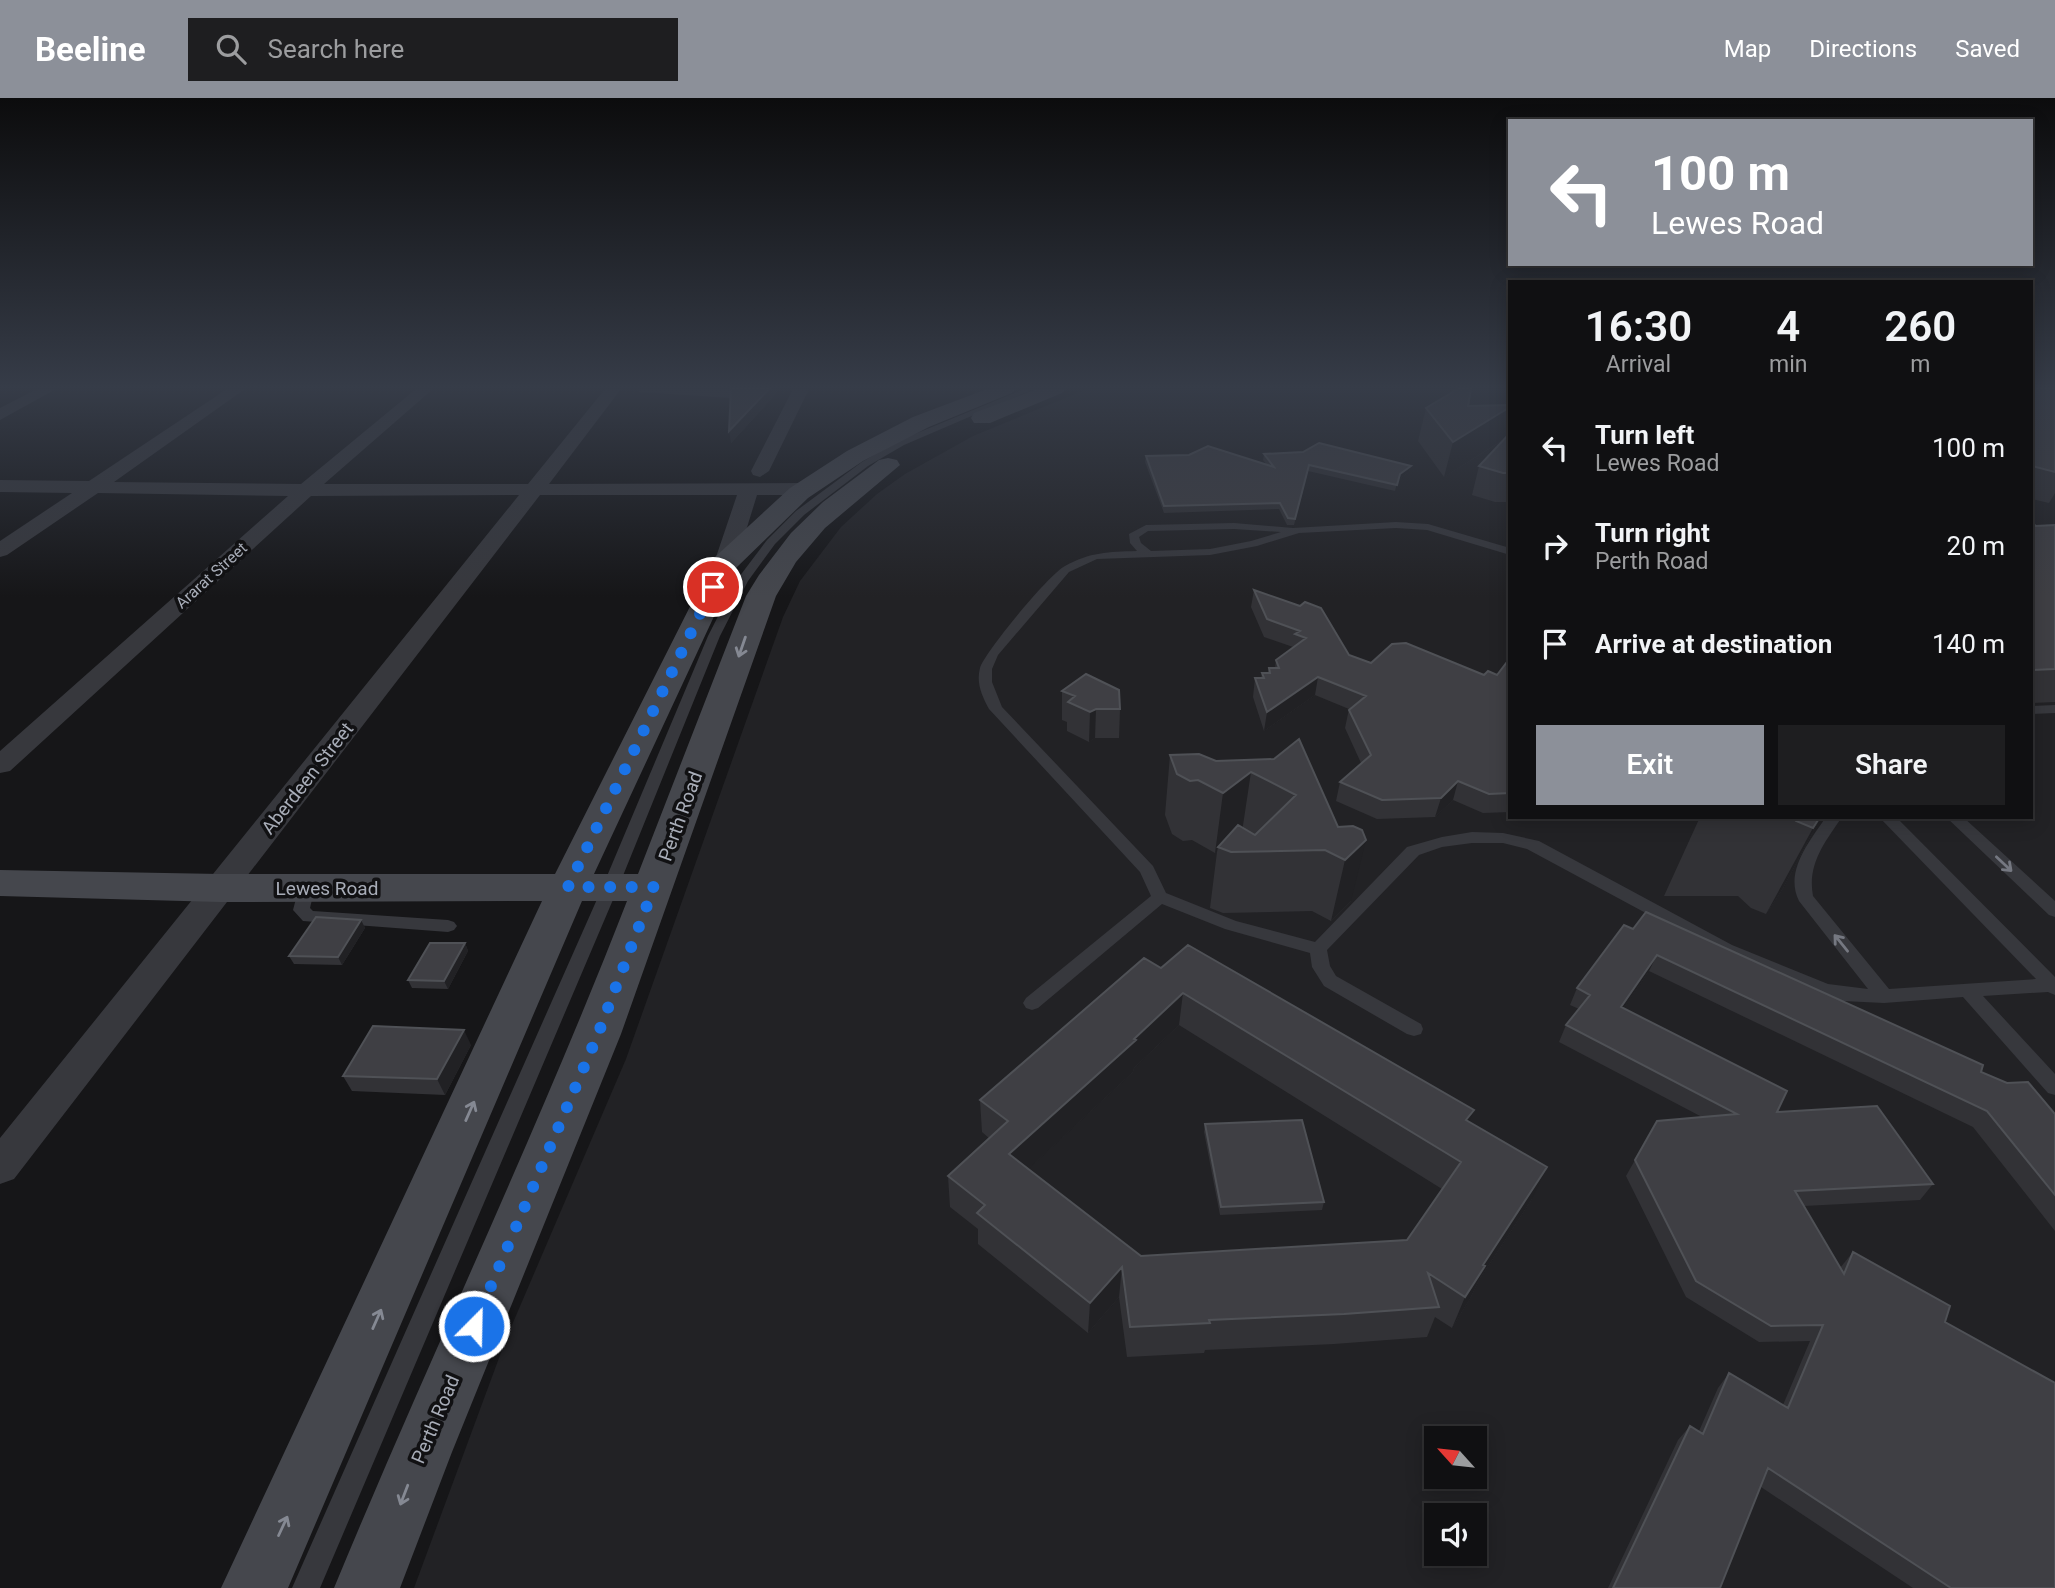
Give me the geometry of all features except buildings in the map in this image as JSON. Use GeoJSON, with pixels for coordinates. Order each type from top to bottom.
{"type":"FeatureCollection","features":[{"type":"Feature","properties":{"kind":"main road"},"geometry":{"type":"LineString","coordinates":[[827,490],[863,459]]}},
{"type":"Feature","properties":{"kind":"main road"},"geometry":{"type":"LineString","coordinates":[[254,1588],[378,1317],[589,888],[725,563],[764,524],[894,459]]}},
{"type":"Feature","properties":{"kind":"main road","name":"Perth Road"},"geometry":{"type":"LineString","coordinates":[[368,1588],[421,1452],[598,1034],[761,596],[827,490]]}},
{"type":"Feature","properties":{"kind":"main road","name":"Lewes Road"},"geometry":{"type":"LineString","coordinates":[[0,883],[220,888],[654,887]]}},
{"type":"Feature","properties":{"kind":"street"},"geometry":{"type":"LineString","coordinates":[[0,551],[136,459]]}},
{"type":"Feature","properties":{"kind":"street","name":"Ararat Street"},"geometry":{"type":"LineString","coordinates":[[0,765],[343,459]]}},
{"type":"Feature","properties":{"kind":"street","name":"Aberdeen Street"},"geometry":{"type":"LineString","coordinates":[[0,1167],[560,459]]}},
{"type":"Feature","properties":{"kind":"street"},"geometry":{"type":"LineString","coordinates":[[760,471],[766,459]]}},
{"type":"Feature","properties":{"kind":"street"},"geometry":{"type":"LineString","coordinates":[[0,486],[306,490],[827,490]]}},
{"type":"Feature","properties":{"kind":"street"},"geometry":{"type":"LineString","coordinates":[[725,563],[749,489]]}},
{"type":"Feature","properties":{"kind":"lane"},"geometry":{"type":"LineString","coordinates":[[306,1588],[589,888],[714,636],[742,581],[771,542],[821,496],[875,459]]}},
{"type":"Feature","properties":{"kind":"lane"},"geometry":{"type":"LineString","coordinates":[[1147,553],[1137,547],[1133,540],[1134,534],[1146,528],[1234,526],[1298,530],[1413,525],[1508,551]]}},
{"type":"Feature","properties":{"kind":"lane"},"geometry":{"type":"LineString","coordinates":[[1298,530],[1210,552],[1095,556],[1065,570],[992,654],[983,681],[996,709],[1147,870],[1160,897],[1231,925],[1318,949]]}},
{"type":"Feature","properties":{"kind":"lane"},"geometry":{"type":"LineString","coordinates":[[2033,710],[2055,709]]}},
{"type":"Feature","properties":{"kind":"lane"},"geometry":{"type":"LineString","coordinates":[[1834,819],[1802,867],[1801,884],[1805,897],[1884,996]]}},
{"type":"Feature","properties":{"kind":"lane"},"geometry":{"type":"LineString","coordinates":[[1889,819],[2054,986]]}},
{"type":"Feature","properties":{"kind":"lane"},"geometry":{"type":"LineString","coordinates":[[1956,819],[2055,911]]}},
{"type":"Feature","properties":{"kind":"lane"},"geometry":{"type":"LineString","coordinates":[[1318,949],[1413,851],[1458,841],[1500,836],[1532,845],[1726,949],[1843,994],[1884,996],[2054,986]]}},
{"type":"Feature","properties":{"kind":"lane"},"geometry":{"type":"LineString","coordinates":[[307,887],[301,910],[309,917],[448,926]]}},
{"type":"Feature","properties":{"kind":"lane"},"geometry":{"type":"LineString","coordinates":[[1032,1003],[1160,897]]}},
{"type":"Feature","properties":{"kind":"lane"},"geometry":{"type":"LineString","coordinates":[[1318,949],[1321,967],[1330,981],[1414,1029]]}},
{"type":"Feature","properties":{"kind":"lane"},"geometry":{"type":"LineString","coordinates":[[1968,991],[2055,1087]]}},
{"type":"Feature","properties":{"kind":"shaded area"},"geometry":{"type":"Polygon","coordinates":[[[933,459],[1508,459],[1508,819],[2033,819],[2033,459],[2055,459],[2055,1588],[414,1588],[506,1339],[626,1059],[783,617],[800,581],[841,527],[877,494],[933,459]]]}},
{"type":"Feature","properties":{"kind":"route"},"geometry":{"type":"LineString","coordinates":[[474,1326],[598,1034],[654,887],[568,887],[713,587]]}}]}
